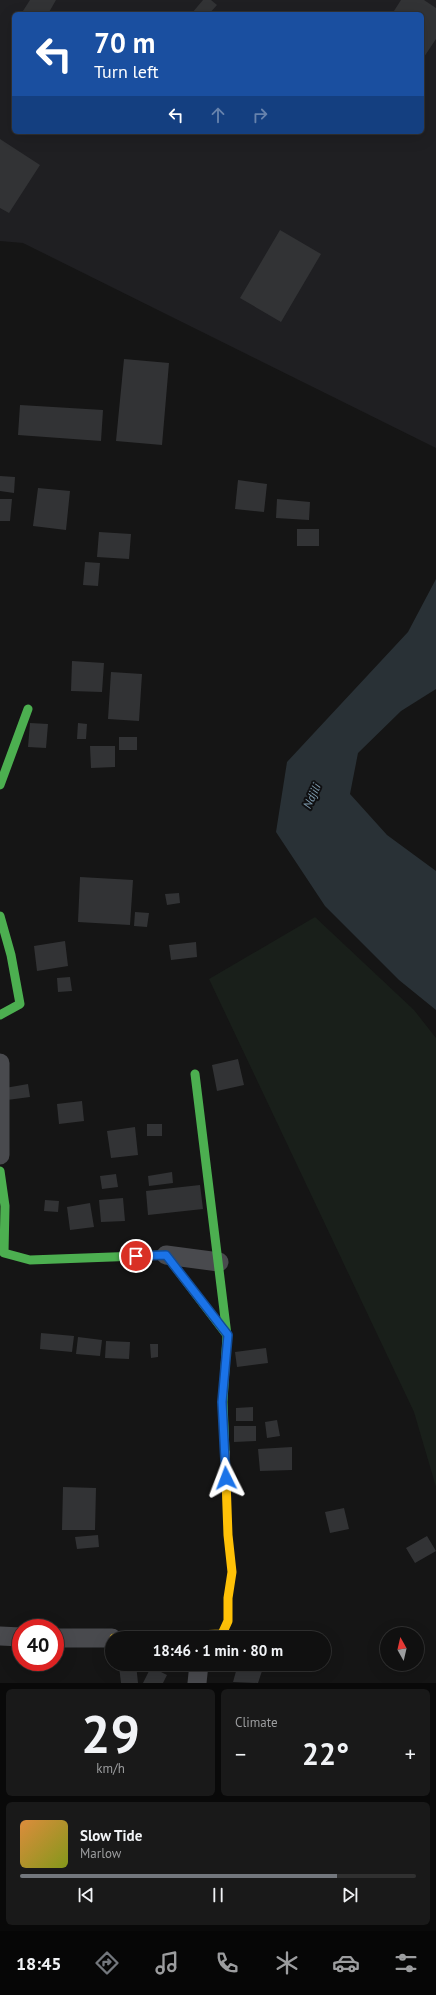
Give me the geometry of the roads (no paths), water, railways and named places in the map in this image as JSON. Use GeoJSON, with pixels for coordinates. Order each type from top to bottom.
{"type":"FeatureCollection","features":[{"type":"Feature","properties":{"kind":"street"},"geometry":{"type":"LineString","coordinates":[[0,785],[28,709]]}},
{"type":"Feature","properties":{"kind":"street"},"geometry":{"type":"LineString","coordinates":[[0,916],[11,955],[20,1004],[0,1015]]}},
{"type":"Feature","properties":{"kind":"street"},"geometry":{"type":"LineString","coordinates":[[0,1063],[0,1155]]}},
{"type":"Feature","properties":{"kind":"street"},"geometry":{"type":"LineString","coordinates":[[195,1074],[228,1335],[222,1402],[228,1535],[232,1572],[228,1598],[228,1621],[223,1631]]}},
{"type":"Feature","properties":{"kind":"street"},"geometry":{"type":"LineString","coordinates":[[0,1171],[5,1206],[4,1253],[30,1260],[166,1255],[219,1262]]}},
{"type":"Feature","properties":{"kind":"street"},"geometry":{"type":"LineString","coordinates":[[166,1255],[228,1335]]}},
{"type":"Feature","properties":{"kind":"street"},"geometry":{"type":"LineString","coordinates":[[0,1636],[12,1637]]}},
{"type":"Feature","properties":{"kind":"street"},"geometry":{"type":"LineString","coordinates":[[64,1638],[105,1638]]}},
{"type":"Feature","properties":{"kind":"street"},"geometry":{"type":"LineString","coordinates":[[197,1683],[198,1671]]}},
{"type":"Feature","properties":{"kind":"water","name":"Ndjili"},"geometry":{"type":"Polygon","coordinates":[[[436,579],[436,689],[401,711],[358,753],[350,794],[387,835],[436,871],[436,1010],[399,980],[325,906],[276,832],[287,762],[408,632],[436,579]]]}}]}
